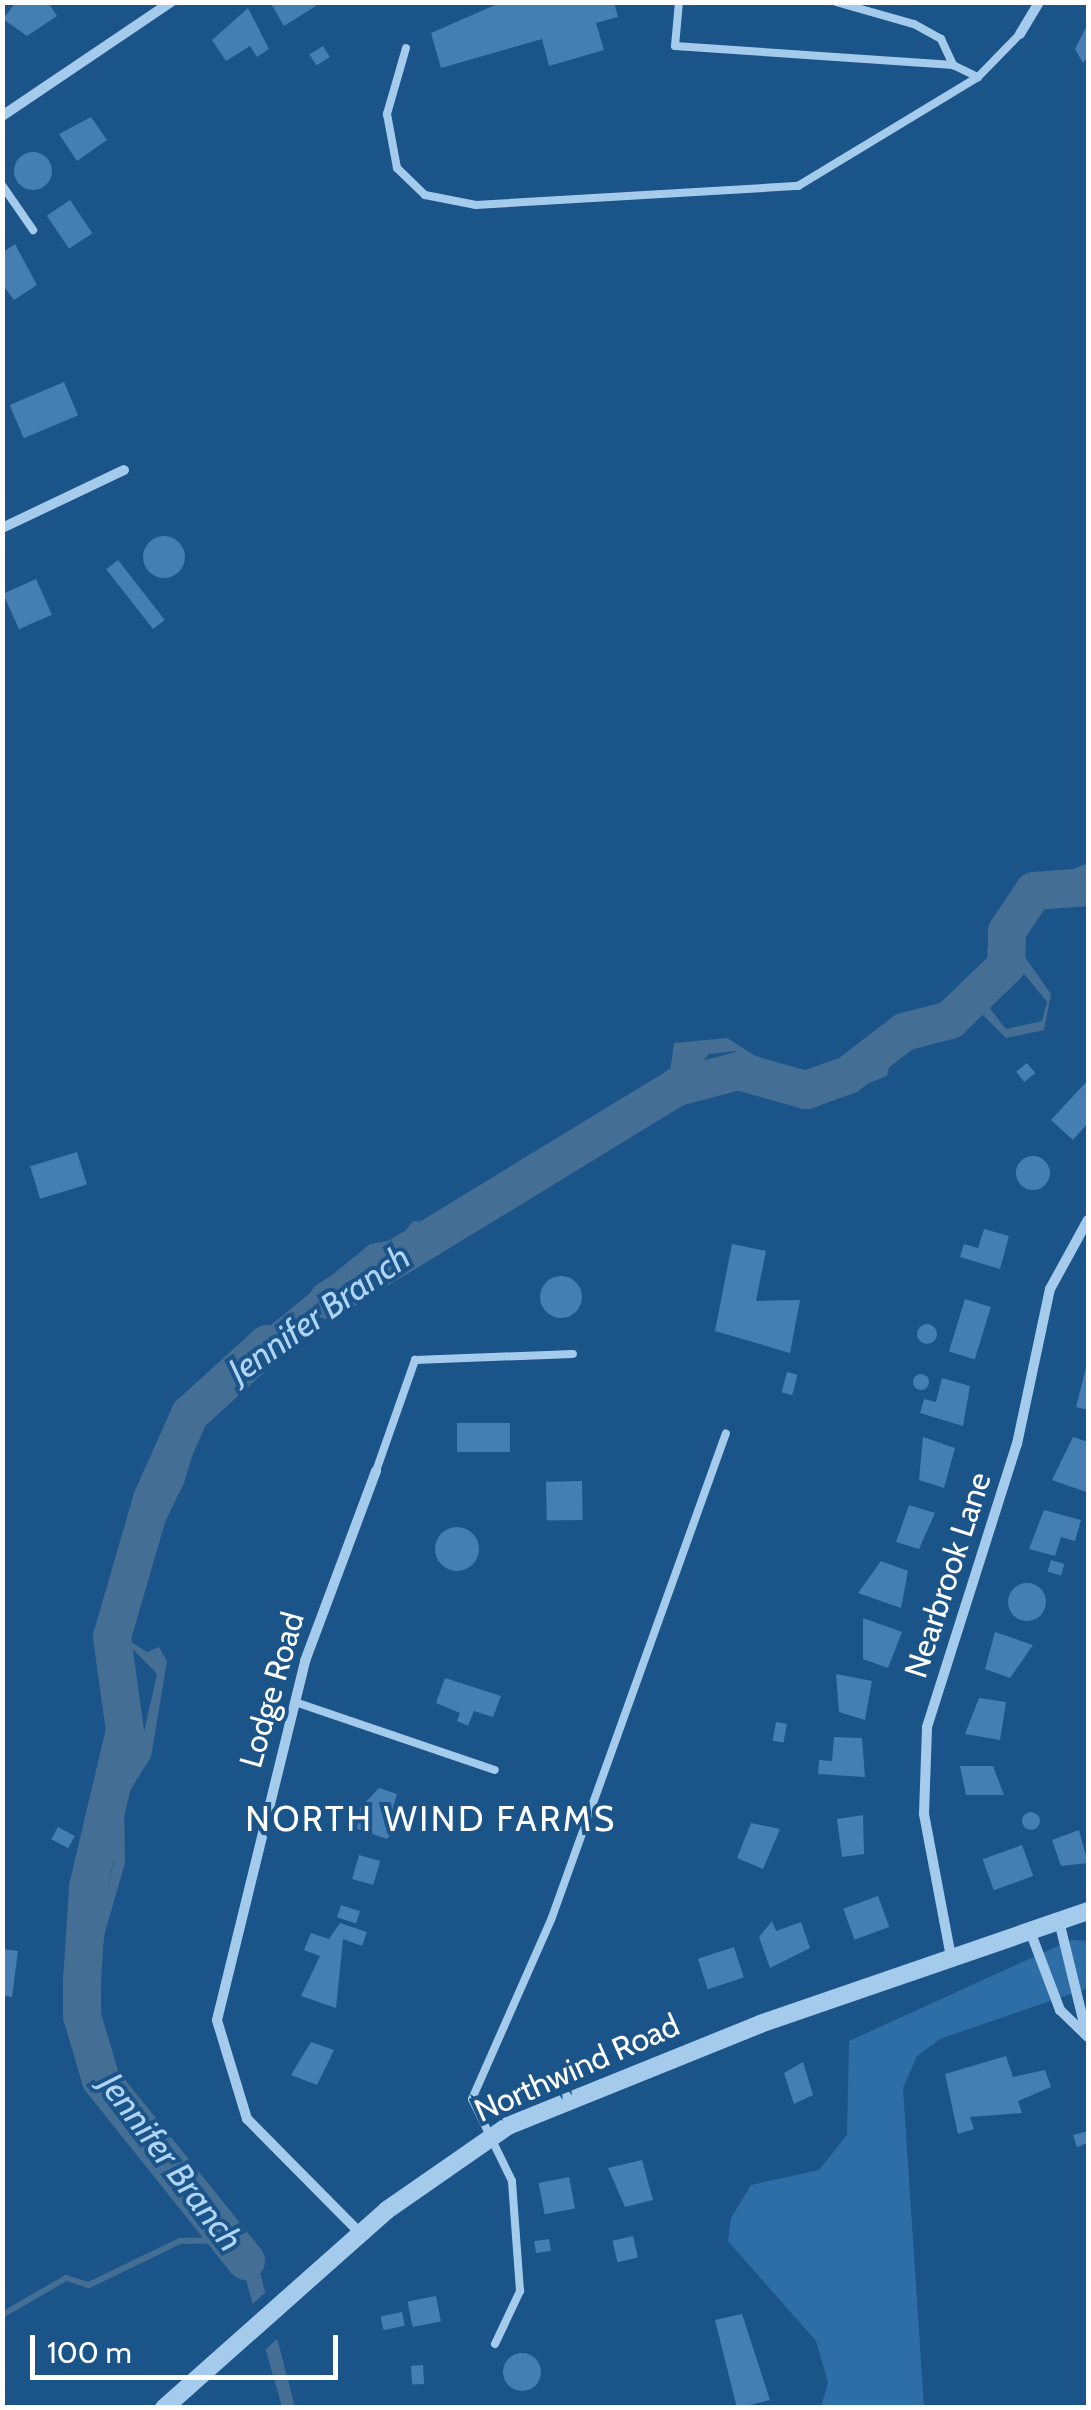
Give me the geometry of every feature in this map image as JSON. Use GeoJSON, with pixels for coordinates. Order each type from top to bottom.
{"type":"FeatureCollection","features":[{"type":"Feature","properties":{"kind":"street"},"geometry":{"type":"LineString","coordinates":[[2,116],[170,2]]}},
{"type":"Feature","properties":{"kind":"street"},"geometry":{"type":"LineString","coordinates":[[1020,34],[1038,2]]}},
{"type":"Feature","properties":{"kind":"street"},"geometry":{"type":"LineString","coordinates":[[2,528],[124,470]]}},
{"type":"Feature","properties":{"kind":"street","name":"Nearbrook Lane"},"geometry":{"type":"LineString","coordinates":[[951,1957],[924,1814],[927,1726],[1017,1444],[1050,1289],[1088,1220]]}},
{"type":"Feature","properties":{"kind":"street","name":"Lodge Road"},"geometry":{"type":"LineString","coordinates":[[361,2234],[247,2119],[216,2020],[295,1702],[376,1472]]}},
{"type":"Feature","properties":{"kind":"street","name":"Northwind Road"},"geometry":{"type":"LineString","coordinates":[[164,2408],[361,2234],[486,2138],[642,2068],[1088,1912]]}},
{"type":"Feature","properties":{"kind":"street"},"geometry":{"type":"LineString","coordinates":[[1059,1921],[1087,2035]]}},
{"type":"Feature","properties":{"kind":"street"},"geometry":{"type":"LineString","coordinates":[[1030,1930],[1060,2010],[1087,2035]]}},
{"type":"Feature","properties":{"kind":"lane"},"geometry":{"type":"LineString","coordinates":[[679,2],[675,46],[953,65],[978,77]]}},
{"type":"Feature","properties":{"kind":"lane"},"geometry":{"type":"LineString","coordinates":[[836,2],[914,24],[941,39],[953,65]]}},
{"type":"Feature","properties":{"kind":"lane"},"geometry":{"type":"LineString","coordinates":[[406,48],[387,114],[397,168],[425,196],[476,205],[798,186],[978,77],[1020,34]]}},
{"type":"Feature","properties":{"kind":"lane"},"geometry":{"type":"LineString","coordinates":[[2,186],[33,230]]}},
{"type":"Feature","properties":{"kind":"lane"},"geometry":{"type":"LineString","coordinates":[[376,1472],[415,1360],[573,1354]]}},
{"type":"Feature","properties":{"kind":"lane"},"geometry":{"type":"LineString","coordinates":[[495,2344],[520,2291],[512,2181],[486,2138],[472,2099],[551,1920],[726,1433]]}},
{"type":"Feature","properties":{"kind":"lane"},"geometry":{"type":"LineString","coordinates":[[295,1702],[495,1770]]}},
{"type":"Feature","properties":{"kind":"shaded area","name":"Jennifer Branch"},"geometry":{"type":"Polygon","coordinates":[[[1088,863],[1080,885],[1049,893],[1014,924],[1015,943],[1051,994],[1044,1030],[1006,1038],[973,1005],[951,1003],[896,1035],[887,1076],[830,1098],[788,1089],[735,1051],[709,1054],[646,1126],[394,1257],[211,1393],[184,1483],[120,1614],[128,1640],[147,1652],[159,1647],[167,1661],[151,1757],[124,1800],[125,1863],[87,1995],[102,2025],[106,2091],[169,2143],[257,2261],[295,2407],[282,2407],[240,2259],[167,2150],[99,2092],[80,1996],[114,1862],[115,1791],[144,1732],[157,1674],[118,1634],[116,1586],[158,1523],[205,1379],[370,1244],[399,1239],[413,1221],[437,1223],[513,1169],[648,1112],[668,1086],[674,1043],[727,1038],[803,1086],[828,1091],[899,1025],[953,998],[981,997],[1006,1029],[1042,1021],[1047,1002],[1008,954],[1011,894],[1088,863]]]}},
{"type":"Feature","properties":{"kind":"shaded area"},"geometry":{"type":"Polygon","coordinates":[[[1071,1940],[1088,1941],[1088,1988],[940,2039],[917,2056],[903,2088],[924,2407],[821,2407],[828,2382],[816,2341],[728,2241],[731,2218],[751,2185],[819,2170],[847,2135],[849,2041],[1071,1940]]]}},
{"type":"Feature","properties":{"kind":"pier"},"geometry":{"type":"Polygon","coordinates":[[[268,2290],[283,2334],[259,2355],[247,2309],[268,2290]]]}},
{"type":"Feature","properties":{"kind":"building"},"geometry":{"type":"Polygon","coordinates":[[[16,2],[48,2],[57,16],[27,36],[3,19],[16,2]]]}},
{"type":"Feature","properties":{"kind":"building"},"geometry":{"type":"Polygon","coordinates":[[[270,2],[313,2],[316,6],[284,26],[270,2]]]}},
{"type":"Feature","properties":{"kind":"building"},"geometry":{"type":"Polygon","coordinates":[[[502,2],[614,2],[618,17],[596,23],[604,50],[549,66],[542,39],[441,68],[431,33],[502,2]]]}},
{"type":"Feature","properties":{"kind":"building"},"geometry":{"type":"Polygon","coordinates":[[[248,8],[269,49],[257,57],[250,46],[226,61],[212,40],[248,8]]]}},
{"type":"Feature","properties":{"kind":"building"},"geometry":{"type":"Polygon","coordinates":[[[1088,23],[1088,57],[1083,63],[1075,49],[1088,23]]]}},
{"type":"Feature","properties":{"kind":"building"},"geometry":{"type":"Polygon","coordinates":[[[323,46],[330,57],[316,66],[309,54],[323,46]]]}},
{"type":"Feature","properties":{"kind":"building"},"geometry":{"type":"Polygon","coordinates":[[[91,117],[107,140],[77,161],[59,134],[91,117]]]}},
{"type":"Feature","properties":{"kind":"building"},"geometry":{"type":"Polygon","coordinates":[[[33,152],[46,158],[52,171],[46,184],[33,190],[20,184],[14,171],[20,158],[33,152]]]}},
{"type":"Feature","properties":{"kind":"building"},"geometry":{"type":"Polygon","coordinates":[[[70,200],[92,233],[69,249],[47,216],[70,200]]]}},
{"type":"Feature","properties":{"kind":"building"},"geometry":{"type":"Polygon","coordinates":[[[15,244],[37,285],[14,300],[2,284],[2,253],[15,244]]]}},
{"type":"Feature","properties":{"kind":"building"},"geometry":{"type":"Polygon","coordinates":[[[64,382],[78,415],[24,438],[10,405],[64,382]]]}},
{"type":"Feature","properties":{"kind":"building"},"geometry":{"type":"Polygon","coordinates":[[[164,536],[179,542],[185,557],[179,572],[164,578],[149,572],[143,557],[149,542],[164,536]]]}},
{"type":"Feature","properties":{"kind":"building"},"geometry":{"type":"Polygon","coordinates":[[[118,560],[165,620],[153,629],[106,569],[118,560]]]}},
{"type":"Feature","properties":{"kind":"building"},"geometry":{"type":"Polygon","coordinates":[[[36,579],[52,615],[19,629],[3,594],[36,579]]]}},
{"type":"Feature","properties":{"kind":"building"},"geometry":{"type":"Polygon","coordinates":[[[1027,1063],[1035,1073],[1024,1082],[1016,1072],[1027,1063]]]}},
{"type":"Feature","properties":{"kind":"building"},"geometry":{"type":"Polygon","coordinates":[[[1088,1080],[1088,1123],[1073,1140],[1051,1120],[1088,1080]]]}},
{"type":"Feature","properties":{"kind":"building"},"geometry":{"type":"Polygon","coordinates":[[[77,1152],[87,1185],[40,1199],[30,1166],[77,1152]]]}},
{"type":"Feature","properties":{"kind":"building"},"geometry":{"type":"Polygon","coordinates":[[[1033,1156],[1045,1161],[1050,1173],[1045,1185],[1033,1190],[1021,1185],[1016,1173],[1021,1161],[1033,1156]]]}},
{"type":"Feature","properties":{"kind":"building"},"geometry":{"type":"Polygon","coordinates":[[[984,1229],[1009,1236],[1000,1269],[960,1257],[964,1244],[978,1248],[984,1229]]]}},
{"type":"Feature","properties":{"kind":"building"},"geometry":{"type":"Polygon","coordinates":[[[732,1244],[766,1251],[756,1301],[800,1300],[790,1353],[715,1331],[732,1244]]]}},
{"type":"Feature","properties":{"kind":"building"},"geometry":{"type":"Polygon","coordinates":[[[561,1276],[576,1282],[582,1297],[576,1312],[561,1318],[546,1312],[540,1297],[546,1282],[561,1276]]]}},
{"type":"Feature","properties":{"kind":"building"},"geometry":{"type":"Polygon","coordinates":[[[965,1299],[991,1307],[975,1359],[949,1352],[965,1299]]]}},
{"type":"Feature","properties":{"kind":"building"},"geometry":{"type":"Polygon","coordinates":[[[923,1324],[931,1324],[937,1334],[931,1344],[923,1344],[917,1338],[917,1330],[923,1324]]]}},
{"type":"Feature","properties":{"kind":"building"},"geometry":{"type":"Polygon","coordinates":[[[1088,1360],[1088,1410],[1076,1407],[1088,1360]]]}},
{"type":"Feature","properties":{"kind":"building"},"geometry":{"type":"Polygon","coordinates":[[[787,1372],[798,1375],[792,1395],[782,1392],[787,1372]]]}},
{"type":"Feature","properties":{"kind":"building"},"geometry":{"type":"Polygon","coordinates":[[[921,1374],[929,1382],[921,1390],[913,1382],[921,1374]]]}},
{"type":"Feature","properties":{"kind":"building"},"geometry":{"type":"Polygon","coordinates":[[[942,1378],[970,1386],[963,1426],[920,1413],[924,1399],[936,1402],[942,1378]]]}},
{"type":"Feature","properties":{"kind":"building"},"geometry":{"type":"Polygon","coordinates":[[[457,1423],[510,1423],[510,1452],[457,1452],[457,1423]]]}},
{"type":"Feature","properties":{"kind":"building"},"geometry":{"type":"Polygon","coordinates":[[[923,1437],[955,1448],[944,1488],[919,1480],[923,1437]]]}},
{"type":"Feature","properties":{"kind":"building"},"geometry":{"type":"Polygon","coordinates":[[[1073,1437],[1088,1442],[1086,1492],[1052,1480],[1073,1437]]]}},
{"type":"Feature","properties":{"kind":"building"},"geometry":{"type":"Polygon","coordinates":[[[582,1481],[583,1520],[547,1521],[546,1482],[582,1481]]]}},
{"type":"Feature","properties":{"kind":"building"},"geometry":{"type":"Polygon","coordinates":[[[909,1505],[935,1513],[919,1549],[896,1542],[909,1505]]]}},
{"type":"Feature","properties":{"kind":"building"},"geometry":{"type":"Polygon","coordinates":[[[1044,1510],[1081,1520],[1075,1541],[1061,1537],[1055,1556],[1029,1549],[1044,1510]]]}},
{"type":"Feature","properties":{"kind":"building"},"geometry":{"type":"Polygon","coordinates":[[[457,1527],[472,1534],[479,1549],[472,1564],[457,1571],[442,1564],[435,1549],[442,1534],[457,1527]]]}},
{"type":"Feature","properties":{"kind":"building"},"geometry":{"type":"Polygon","coordinates":[[[1051,1560],[1064,1564],[1061,1576],[1047,1571],[1051,1560]]]}},
{"type":"Feature","properties":{"kind":"building"},"geometry":{"type":"Polygon","coordinates":[[[881,1561],[908,1571],[901,1608],[858,1593],[881,1561]]]}},
{"type":"Feature","properties":{"kind":"building"},"geometry":{"type":"Polygon","coordinates":[[[1027,1583],[1041,1588],[1046,1602],[1041,1616],[1027,1621],[1013,1616],[1008,1602],[1013,1588],[1027,1583]]]}},
{"type":"Feature","properties":{"kind":"building"},"geometry":{"type":"Polygon","coordinates":[[[863,1618],[902,1632],[888,1668],[863,1659],[863,1618]]]}},
{"type":"Feature","properties":{"kind":"building"},"geometry":{"type":"Polygon","coordinates":[[[995,1632],[1033,1645],[1010,1678],[985,1669],[995,1632]]]}},
{"type":"Feature","properties":{"kind":"building"},"geometry":{"type":"Polygon","coordinates":[[[836,1674],[872,1681],[865,1720],[839,1712],[836,1674]]]}},
{"type":"Feature","properties":{"kind":"building"},"geometry":{"type":"Polygon","coordinates":[[[445,1678],[501,1696],[493,1717],[474,1711],[468,1726],[457,1721],[460,1713],[436,1703],[445,1678]]]}},
{"type":"Feature","properties":{"kind":"building"},"geometry":{"type":"Polygon","coordinates":[[[979,1698],[1006,1702],[1000,1740],[965,1734],[979,1698]]]}},
{"type":"Feature","properties":{"kind":"building"},"geometry":{"type":"Polygon","coordinates":[[[776,1722],[787,1724],[784,1743],[773,1741],[776,1722]]]}},
{"type":"Feature","properties":{"kind":"building"},"geometry":{"type":"Polygon","coordinates":[[[834,1737],[862,1738],[865,1777],[818,1774],[819,1760],[832,1761],[834,1737]]]}},
{"type":"Feature","properties":{"kind":"building"},"geometry":{"type":"Polygon","coordinates":[[[960,1766],[993,1766],[1004,1795],[966,1795],[960,1766]]]}},
{"type":"Feature","properties":{"kind":"building"},"geometry":{"type":"Polygon","coordinates":[[[379,1788],[397,1794],[392,1811],[406,1816],[387,1839],[357,1829],[360,1808],[379,1788]]]}},
{"type":"Feature","properties":{"kind":"building"},"geometry":{"type":"Polygon","coordinates":[[[1031,1812],[1038,1814],[1038,1828],[1031,1830],[1024,1828],[1022,1821],[1024,1814],[1031,1812]]]}},
{"type":"Feature","properties":{"kind":"building"},"geometry":{"type":"Polygon","coordinates":[[[863,1815],[864,1854],[842,1857],[837,1819],[863,1815]]]}},
{"type":"Feature","properties":{"kind":"building"},"geometry":{"type":"Polygon","coordinates":[[[751,1823],[780,1829],[763,1869],[737,1858],[751,1823]]]}},
{"type":"Feature","properties":{"kind":"building"},"geometry":{"type":"Polygon","coordinates":[[[58,1827],[75,1836],[68,1848],[51,1839],[58,1827]]]}},
{"type":"Feature","properties":{"kind":"building"},"geometry":{"type":"Polygon","coordinates":[[[1079,1830],[1088,1863],[1061,1866],[1052,1840],[1079,1830]]]}},
{"type":"Feature","properties":{"kind":"building"},"geometry":{"type":"Polygon","coordinates":[[[1022,1845],[1033,1876],[994,1890],[983,1859],[1022,1845]]]}},
{"type":"Feature","properties":{"kind":"building"},"geometry":{"type":"Polygon","coordinates":[[[359,1855],[380,1861],[373,1885],[352,1879],[359,1855]]]}},
{"type":"Feature","properties":{"kind":"building"},"geometry":{"type":"Polygon","coordinates":[[[878,1896],[889,1927],[855,1940],[843,1909],[878,1896]]]}},
{"type":"Feature","properties":{"kind":"building"},"geometry":{"type":"Polygon","coordinates":[[[341,1905],[360,1911],[356,1924],[337,1917],[341,1905]]]}},
{"type":"Feature","properties":{"kind":"building"},"geometry":{"type":"Polygon","coordinates":[[[772,1921],[776,1931],[801,1922],[810,1948],[770,1968],[759,1937],[772,1921]]]}},
{"type":"Feature","properties":{"kind":"building"},"geometry":{"type":"Polygon","coordinates":[[[340,1923],[367,1932],[362,1946],[343,1939],[336,2008],[301,1996],[320,1956],[304,1950],[311,1933],[329,1939],[340,1923]]]}},
{"type":"Feature","properties":{"kind":"building"},"geometry":{"type":"Polygon","coordinates":[[[734,1947],[744,1977],[708,1989],[698,1959],[734,1947]]]}},
{"type":"Feature","properties":{"kind":"building"},"geometry":{"type":"Polygon","coordinates":[[[2,1949],[18,1951],[12,1997],[2,1995],[2,1949]]]}},
{"type":"Feature","properties":{"kind":"building"},"geometry":{"type":"Polygon","coordinates":[[[311,2042],[334,2050],[317,2085],[291,2075],[311,2042]]]}},
{"type":"Feature","properties":{"kind":"building"},"geometry":{"type":"Polygon","coordinates":[[[1006,2056],[1013,2077],[1045,2070],[1051,2087],[1018,2101],[1022,2113],[970,2117],[974,2129],[958,2134],[945,2074],[1006,2056]]]}},
{"type":"Feature","properties":{"kind":"building"},"geometry":{"type":"Polygon","coordinates":[[[803,2062],[813,2095],[794,2104],[784,2073],[803,2062]]]}},
{"type":"Feature","properties":{"kind":"building"},"geometry":{"type":"Polygon","coordinates":[[[1088,2131],[1088,2143],[1077,2147],[1073,2135],[1088,2131]]]}},
{"type":"Feature","properties":{"kind":"building"},"geometry":{"type":"Polygon","coordinates":[[[642,2160],[653,2200],[625,2207],[608,2168],[642,2160]]]}},
{"type":"Feature","properties":{"kind":"building"},"geometry":{"type":"Polygon","coordinates":[[[569,2177],[575,2208],[545,2214],[539,2183],[569,2177]]]}},
{"type":"Feature","properties":{"kind":"building"},"geometry":{"type":"Polygon","coordinates":[[[633,2236],[638,2257],[617,2262],[613,2241],[633,2236]]]}},
{"type":"Feature","properties":{"kind":"building"},"geometry":{"type":"Polygon","coordinates":[[[549,2239],[551,2251],[536,2253],[534,2241],[549,2239]]]}},
{"type":"Feature","properties":{"kind":"building"},"geometry":{"type":"Polygon","coordinates":[[[436,2296],[441,2322],[412,2327],[408,2302],[436,2296]]]}},
{"type":"Feature","properties":{"kind":"building"},"geometry":{"type":"Polygon","coordinates":[[[402,2312],[405,2326],[383,2330],[380,2317],[402,2312]]]}},
{"type":"Feature","properties":{"kind":"building"},"geometry":{"type":"Polygon","coordinates":[[[742,2314],[770,2400],[737,2408],[715,2320],[742,2314]]]}},
{"type":"Feature","properties":{"kind":"building"},"geometry":{"type":"Polygon","coordinates":[[[522,2353],[535,2359],[541,2372],[535,2385],[522,2391],[509,2385],[503,2372],[509,2359],[522,2353]]]}},
{"type":"Feature","properties":{"kind":"building"},"geometry":{"type":"Polygon","coordinates":[[[423,2365],[424,2384],[412,2385],[411,2366],[423,2365]]]}},
{"type":"Feature","properties":{"kind":"waterway","name":"Jennifer Branch"},"geometry":{"type":"LineString","coordinates":[[328,1300],[677,1087],[738,1071],[806,1090],[848,1075],[904,1032],[950,1020],[1006,966],[1007,931],[1034,891],[1088,887]]}},
{"type":"Feature","properties":{"kind":"waterway","name":"Jennifer Branch"},"geometry":{"type":"LineString","coordinates":[[246,2261],[101,2080],[82,2016],[82,1981],[88,1887],[125,1731],[112,1637],[152,1499],[190,1414],[267,1344]]}},
{"type":"Feature","properties":{"kind":"waterway"},"geometry":{"type":"LineString","coordinates":[[2,2315],[66,2278],[89,2285],[180,2241],[228,2240]]}},
{"type":"Feature","properties":{"kind":"district","name":"NORTH WIND FARMS"},"geometry":{"type":"Point","coordinates":[431,1819]}}]}
